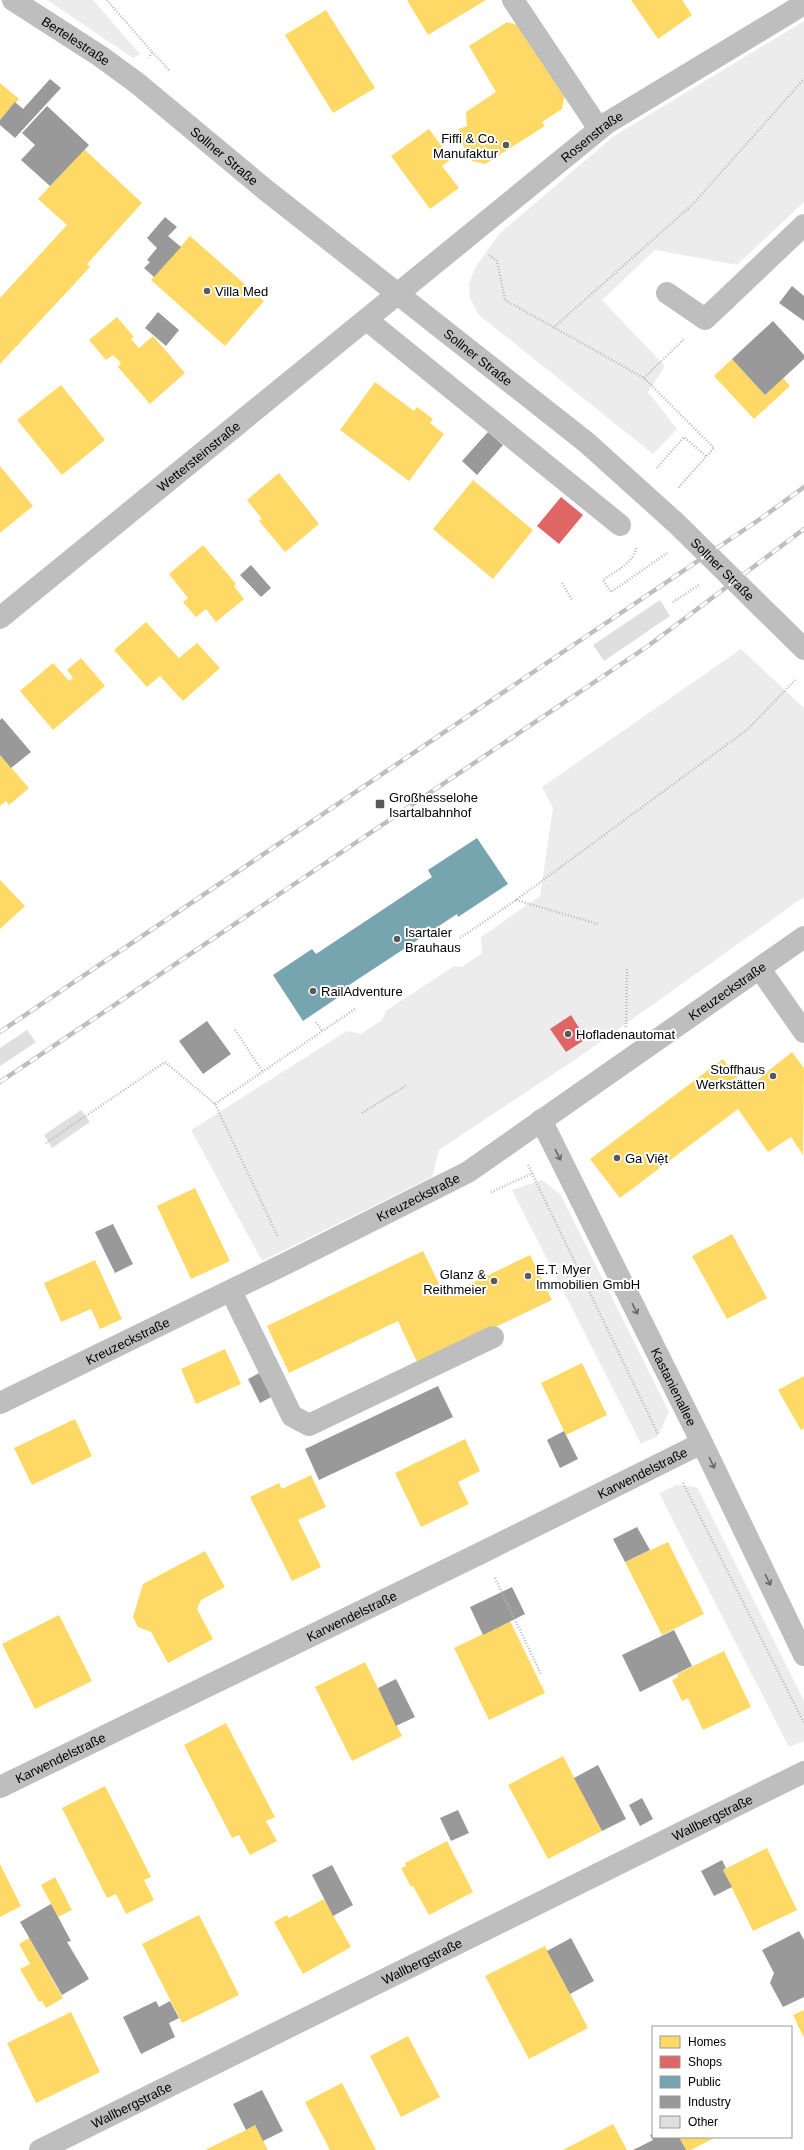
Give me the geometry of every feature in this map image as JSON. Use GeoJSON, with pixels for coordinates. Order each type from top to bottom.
{"type":"FeatureCollection","features":[{"type":"Feature","properties":{"kind":"street","name":"Bertelestraße"},"geometry":{"type":"LineString","coordinates":[[13,0],[100,56],[137,84]]}},
{"type":"Feature","properties":{"kind":"street"},"geometry":{"type":"LineString","coordinates":[[513,0],[599,129]]}},
{"type":"Feature","properties":{"kind":"street","name":"Rosenstraße"},"geometry":{"type":"LineString","coordinates":[[397,294],[599,129],[804,4]]}},
{"type":"Feature","properties":{"kind":"street","name":"Sollner Straße"},"geometry":{"type":"LineString","coordinates":[[137,84],[244,173],[397,294],[496,369],[586,442],[677,524],[804,649]]}},
{"type":"Feature","properties":{"kind":"street"},"geometry":{"type":"LineString","coordinates":[[667,293],[705,319],[804,225]]}},
{"type":"Feature","properties":{"kind":"street","name":"Wettersteinstraße"},"geometry":{"type":"LineString","coordinates":[[0,618],[397,294]]}},
{"type":"Feature","properties":{"kind":"street"},"geometry":{"type":"LineString","coordinates":[[367,320],[620,525]]}},
{"type":"Feature","properties":{"kind":"street","name":"Kreuzeckstraße"},"geometry":{"type":"LineString","coordinates":[[0,1403],[290,1262],[468,1172],[804,937]]}},
{"type":"Feature","properties":{"kind":"street"},"geometry":{"type":"LineString","coordinates":[[760,969],[804,1032]]}},
{"type":"Feature","properties":{"kind":"street","name":"Kastanienallee"},"geometry":{"type":"LineString","coordinates":[[541,1120],[702,1443],[804,1656]]}},
{"type":"Feature","properties":{"kind":"street"},"geometry":{"type":"LineString","coordinates":[[231,1291],[292,1416],[309,1425],[493,1337]]}},
{"type":"Feature","properties":{"kind":"street","name":"Karwendelstraße"},"geometry":{"type":"LineString","coordinates":[[0,1787],[483,1552],[702,1443]]}},
{"type":"Feature","properties":{"kind":"street","name":"Wallbergstraße"},"geometry":{"type":"LineString","coordinates":[[40,2150],[804,1772]]}},
{"type":"Feature","properties":{"kind":"path"},"geometry":{"type":"LineString","coordinates":[[107,0],[152,52],[137,84]]}},
{"type":"Feature","properties":{"kind":"path"},"geometry":{"type":"LineString","coordinates":[[553,328],[692,205],[804,79]]}},
{"type":"Feature","properties":{"kind":"path"},"geometry":{"type":"LineString","coordinates":[[484,253],[497,261],[505,300],[644,378],[714,448],[685,480]]}},
{"type":"Feature","properties":{"kind":"path"},"geometry":{"type":"LineString","coordinates":[[644,378],[705,319]]}},
{"type":"Feature","properties":{"kind":"path"},"geometry":{"type":"LineString","coordinates":[[656,468],[684,437],[706,456]]}},
{"type":"Feature","properties":{"kind":"path"},"geometry":{"type":"LineString","coordinates":[[637,543],[635,554],[626,564],[603,580],[611,592],[657,560]]}},
{"type":"Feature","properties":{"kind":"path"},"geometry":{"type":"LineString","coordinates":[[562,584],[572,600]]}},
{"type":"Feature","properties":{"kind":"path"},"geometry":{"type":"LineString","coordinates":[[673,602],[699,585]]}},
{"type":"Feature","properties":{"kind":"path"},"geometry":{"type":"LineString","coordinates":[[460,938],[516,900],[748,728],[795,680]]}},
{"type":"Feature","properties":{"kind":"path"},"geometry":{"type":"LineString","coordinates":[[516,900],[598,924]]}},
{"type":"Feature","properties":{"kind":"path"},"geometry":{"type":"LineString","coordinates":[[626,1032],[627,967]]}},
{"type":"Feature","properties":{"kind":"path"},"geometry":{"type":"LineString","coordinates":[[215,1104],[355,1009]]}},
{"type":"Feature","properties":{"kind":"path"},"geometry":{"type":"LineString","coordinates":[[316,1022],[322,1032]]}},
{"type":"Feature","properties":{"kind":"path"},"geometry":{"type":"LineString","coordinates":[[235,1030],[263,1072]]}},
{"type":"Feature","properties":{"kind":"path"},"geometry":{"type":"LineString","coordinates":[[46,1142],[165,1062],[215,1104],[290,1262]]}},
{"type":"Feature","properties":{"kind":"path"},"geometry":{"type":"LineString","coordinates":[[362,1113],[407,1086]]}},
{"type":"Feature","properties":{"kind":"path"},"geometry":{"type":"LineString","coordinates":[[483,1552],[541,1674]]}},
{"type":"Feature","properties":{"kind":"shaded area"},"geometry":{"type":"Polygon","coordinates":[[[47,0],[93,0],[140,54],[133,58],[47,0]]]}},
{"type":"Feature","properties":{"kind":"shaded area"},"geometry":{"type":"Polygon","coordinates":[[[804,21],[804,202],[737,265],[655,250],[602,300],[665,366],[648,392],[677,429],[653,454],[479,315],[470,298],[469,284],[475,268],[500,233],[614,136],[804,21]]]}},
{"type":"Feature","properties":{"kind":"shaded area"},"geometry":{"type":"Polygon","coordinates":[[[741,649],[804,708],[804,897],[579,1057],[439,1150],[432,1177],[262,1261],[191,1130],[347,1031],[361,1034],[382,1020],[387,1010],[454,966],[462,967],[482,953],[481,937],[540,896],[553,808],[542,787],[741,649]]]}},
{"type":"Feature","properties":{"kind":"shaded area"},"geometry":{"type":"Polygon","coordinates":[[[542,1180],[560,1194],[669,1412],[658,1436],[641,1444],[512,1190],[542,1180]]]}},
{"type":"Feature","properties":{"kind":"shaded area"},"geometry":{"type":"Polygon","coordinates":[[[676,1485],[697,1487],[804,1701],[804,1741],[789,1747],[659,1493],[676,1485]]]}},
{"type":"Feature","properties":{"kind":"building: Homes"},"geometry":{"type":"Polygon","coordinates":[[[407,0],[486,0],[428,35],[407,0]]]}},
{"type":"Feature","properties":{"kind":"building: Homes"},"geometry":{"type":"Polygon","coordinates":[[[631,0],[682,0],[692,15],[658,39],[631,0]]]}},
{"type":"Feature","properties":{"kind":"building: Homes"},"geometry":{"type":"Polygon","coordinates":[[[326,10],[375,88],[333,113],[285,35],[326,10]]]}},
{"type":"Feature","properties":{"kind":"building: Homes"},"geometry":{"type":"Polygon","coordinates":[[[507,22],[531,29],[566,89],[562,109],[542,122],[545,126],[485,164],[472,161],[460,140],[459,129],[467,126],[466,112],[496,92],[469,46],[507,22]]]}},
{"type":"Feature","properties":{"kind":"building: Homes"},"geometry":{"type":"Polygon","coordinates":[[[0,83],[19,99],[0,120],[0,83]]]}},
{"type":"Feature","properties":{"kind":"building: Homes"},"geometry":{"type":"Polygon","coordinates":[[[429,129],[451,159],[442,166],[459,188],[430,209],[391,156],[429,129]]]}},
{"type":"Feature","properties":{"kind":"building: Homes"},"geometry":{"type":"Polygon","coordinates":[[[84,149],[142,203],[87,264],[90,267],[0,364],[0,298],[67,225],[38,199],[84,149]]]}},
{"type":"Feature","properties":{"kind":"building: Homes","name":"Villa Med"},"geometry":{"type":"Polygon","coordinates":[[[190,236],[264,301],[225,346],[151,280],[190,236]]]}},
{"type":"Feature","properties":{"kind":"building: Homes"},"geometry":{"type":"Polygon","coordinates":[[[117,317],[134,337],[131,339],[139,348],[153,336],[185,373],[150,404],[118,367],[121,363],[113,355],[106,360],[89,340],[117,317]]]}},
{"type":"Feature","properties":{"kind":"building: Homes"},"geometry":{"type":"Polygon","coordinates":[[[732,359],[765,395],[783,378],[790,386],[754,419],[714,376],[732,359]]]}},
{"type":"Feature","properties":{"kind":"building: Homes"},"geometry":{"type":"Polygon","coordinates":[[[375,382],[414,411],[417,407],[433,419],[430,423],[444,434],[409,481],[340,430],[375,382]]]}},
{"type":"Feature","properties":{"kind":"building: Homes"},"geometry":{"type":"Polygon","coordinates":[[[61,385],[105,440],[62,475],[17,420],[61,385]]]}},
{"type":"Feature","properties":{"kind":"building: Homes"},"geometry":{"type":"Polygon","coordinates":[[[0,466],[33,506],[0,533],[0,466]]]}},
{"type":"Feature","properties":{"kind":"building: Homes"},"geometry":{"type":"Polygon","coordinates":[[[279,473],[319,524],[285,552],[259,521],[262,519],[247,500],[279,473]]]}},
{"type":"Feature","properties":{"kind":"building: Homes"},"geometry":{"type":"Polygon","coordinates":[[[473,480],[533,530],[493,579],[433,529],[473,480]]]}},
{"type":"Feature","properties":{"kind":"building: Homes"},"geometry":{"type":"Polygon","coordinates":[[[203,545],[236,584],[234,586],[244,599],[216,622],[206,609],[196,617],[183,602],[188,598],[169,574],[203,545]]]}},
{"type":"Feature","properties":{"kind":"building: Homes"},"geometry":{"type":"Polygon","coordinates":[[[146,622],[179,658],[197,643],[220,668],[183,701],[160,676],[147,687],[114,650],[146,622]]]}},
{"type":"Feature","properties":{"kind":"building: Homes"},"geometry":{"type":"Polygon","coordinates":[[[81,658],[105,686],[53,730],[20,691],[53,663],[69,681],[73,678],[67,670],[81,658]]]}},
{"type":"Feature","properties":{"kind":"building: Homes"},"geometry":{"type":"Polygon","coordinates":[[[0,755],[29,788],[9,805],[6,801],[0,806],[0,755]]]}},
{"type":"Feature","properties":{"kind":"building: Homes"},"geometry":{"type":"Polygon","coordinates":[[[0,880],[25,906],[0,929],[0,880]]]}},
{"type":"Feature","properties":{"kind":"building: Homes"},"geometry":{"type":"Polygon","coordinates":[[[792,1052],[804,1068],[803,1155],[791,1137],[768,1152],[738,1109],[620,1198],[590,1159],[723,1059],[746,1089],[792,1052]]]}},
{"type":"Feature","properties":{"kind":"building: Homes"},"geometry":{"type":"Polygon","coordinates":[[[195,1188],[230,1261],[191,1279],[157,1206],[195,1188]]]}},
{"type":"Feature","properties":{"kind":"building: Homes"},"geometry":{"type":"Polygon","coordinates":[[[732,1234],[767,1298],[727,1319],[692,1256],[732,1234]]]}},
{"type":"Feature","properties":{"kind":"building: Homes"},"geometry":{"type":"Polygon","coordinates":[[[423,1251],[445,1296],[530,1255],[552,1300],[418,1364],[398,1321],[289,1373],[267,1326],[423,1251]]]}},
{"type":"Feature","properties":{"kind":"building: Homes"},"geometry":{"type":"Polygon","coordinates":[[[95,1260],[122,1319],[100,1329],[91,1309],[61,1322],[44,1283],[95,1260]]]}},
{"type":"Feature","properties":{"kind":"building: Homes"},"geometry":{"type":"Polygon","coordinates":[[[225,1349],[241,1384],[196,1404],[181,1369],[225,1349]]]}},
{"type":"Feature","properties":{"kind":"building: Homes"},"geometry":{"type":"Polygon","coordinates":[[[582,1363],[607,1415],[566,1435],[541,1383],[582,1363]]]}},
{"type":"Feature","properties":{"kind":"building: Homes"},"geometry":{"type":"Polygon","coordinates":[[[804,1376],[804,1428],[801,1430],[778,1390],[804,1376]]]}},
{"type":"Feature","properties":{"kind":"building: Homes"},"geometry":{"type":"Polygon","coordinates":[[[75,1419],[92,1456],[32,1485],[14,1448],[75,1419]]]}},
{"type":"Feature","properties":{"kind":"building: Homes"},"geometry":{"type":"Polygon","coordinates":[[[465,1439],[480,1471],[458,1482],[469,1504],[421,1527],[395,1473],[465,1439]]]}},
{"type":"Feature","properties":{"kind":"building: Homes"},"geometry":{"type":"Polygon","coordinates":[[[311,1475],[326,1507],[298,1520],[321,1567],[292,1581],[250,1497],[279,1483],[282,1489],[311,1475]]]}},
{"type":"Feature","properties":{"kind":"building: Homes"},"geometry":{"type":"Polygon","coordinates":[[[668,1542],[704,1614],[662,1635],[625,1562],[668,1542]]]}},
{"type":"Feature","properties":{"kind":"building: Homes"},"geometry":{"type":"Polygon","coordinates":[[[205,1551],[225,1587],[201,1600],[197,1609],[213,1639],[168,1663],[151,1632],[138,1627],[133,1617],[143,1584],[205,1551]]]}},
{"type":"Feature","properties":{"kind":"building: Homes"},"geometry":{"type":"Polygon","coordinates":[[[59,1615],[92,1681],[35,1709],[2,1644],[59,1615]]]}},
{"type":"Feature","properties":{"kind":"building: Homes"},"geometry":{"type":"Polygon","coordinates":[[[510,1621],[545,1693],[489,1720],[454,1648],[510,1621]]]}},
{"type":"Feature","properties":{"kind":"building: Homes"},"geometry":{"type":"Polygon","coordinates":[[[724,1651],[751,1707],[703,1730],[688,1698],[682,1701],[672,1680],[678,1677],[677,1674],[724,1651]]]}},
{"type":"Feature","properties":{"kind":"building: Homes"},"geometry":{"type":"Polygon","coordinates":[[[365,1662],[402,1736],[352,1761],[315,1687],[365,1662]]]}},
{"type":"Feature","properties":{"kind":"building: Homes"},"geometry":{"type":"Polygon","coordinates":[[[226,1723],[275,1817],[266,1821],[277,1841],[250,1855],[239,1835],[232,1838],[184,1745],[226,1723]]]}},
{"type":"Feature","properties":{"kind":"building: Homes"},"geometry":{"type":"Polygon","coordinates":[[[563,1756],[602,1831],[548,1859],[508,1785],[563,1756]]]}},
{"type":"Feature","properties":{"kind":"building: Homes"},"geometry":{"type":"Polygon","coordinates":[[[105,1786],[151,1877],[144,1880],[154,1900],[126,1914],[116,1894],[107,1898],[62,1808],[105,1786]]]}},
{"type":"Feature","properties":{"kind":"building: Homes"},"geometry":{"type":"Polygon","coordinates":[[[447,1841],[473,1892],[429,1915],[401,1868],[406,1866],[405,1863],[447,1841]]]}},
{"type":"Feature","properties":{"kind":"building: Homes"},"geometry":{"type":"Polygon","coordinates":[[[767,1848],[797,1910],[753,1931],[723,1870],[767,1848]]]}},
{"type":"Feature","properties":{"kind":"building: Homes"},"geometry":{"type":"Polygon","coordinates":[[[0,1864],[21,1906],[0,1917],[0,1864]]]}},
{"type":"Feature","properties":{"kind":"building: Homes"},"geometry":{"type":"Polygon","coordinates":[[[55,1877],[72,1910],[58,1917],[41,1885],[55,1877]]]}},
{"type":"Feature","properties":{"kind":"building: Homes"},"geometry":{"type":"Polygon","coordinates":[[[324,1899],[351,1947],[303,1974],[274,1922],[287,1915],[289,1918],[324,1899]]]}},
{"type":"Feature","properties":{"kind":"building: Homes"},"geometry":{"type":"Polygon","coordinates":[[[199,1915],[239,1995],[182,2023],[142,1944],[199,1915]]]}},
{"type":"Feature","properties":{"kind":"building: Homes"},"geometry":{"type":"Polygon","coordinates":[[[29,1938],[63,1998],[46,2008],[42,2001],[39,2002],[20,1969],[30,1964],[19,1944],[29,1938]]]}},
{"type":"Feature","properties":{"kind":"building: Homes"},"geometry":{"type":"Polygon","coordinates":[[[545,1946],[588,2028],[529,2059],[485,1976],[545,1946]]]}},
{"type":"Feature","properties":{"kind":"building: Homes"},"geometry":{"type":"Polygon","coordinates":[[[804,2010],[804,2038],[793,2015],[804,2010]]]}},
{"type":"Feature","properties":{"kind":"building: Homes"},"geometry":{"type":"Polygon","coordinates":[[[71,2012],[100,2072],[36,2103],[7,2043],[71,2012]]]}},
{"type":"Feature","properties":{"kind":"building: Homes"},"geometry":{"type":"Polygon","coordinates":[[[408,2036],[440,2097],[401,2117],[370,2056],[408,2036]]]}},
{"type":"Feature","properties":{"kind":"building: Homes"},"geometry":{"type":"Polygon","coordinates":[[[342,2083],[376,2150],[330,2150],[305,2102],[342,2083]]]}},
{"type":"Feature","properties":{"kind":"building: Homes"},"geometry":{"type":"Polygon","coordinates":[[[613,2124],[627,2150],[563,2150],[613,2124]]]}},
{"type":"Feature","properties":{"kind":"building: Homes"},"geometry":{"type":"Polygon","coordinates":[[[255,2125],[268,2150],[205,2150],[246,2130],[255,2125]]]}},
{"type":"Feature","properties":{"kind":"building: Homes"},"geometry":{"type":"Polygon","coordinates":[[[680,2138],[714,2138],[691,2150],[686,2150],[680,2138]]]}},
{"type":"Feature","properties":{"kind":"building: Shops"},"geometry":{"type":"Polygon","coordinates":[[[561,497],[583,515],[559,544],[537,526],[561,497]]]}},
{"type":"Feature","properties":{"kind":"building: Shops","name":"Hofladenautomat"},"geometry":{"type":"Polygon","coordinates":[[[571,1015],[586,1039],[566,1052],[550,1029],[571,1015]]]}},
{"type":"Feature","properties":{"kind":"building: Public","name":"Großhesselohe Isartalbahnhof"},"geometry":{"type":"Polygon","coordinates":[[[477,838],[508,884],[458,917],[457,914],[340,991],[343,994],[303,1021],[273,975],[312,949],[316,954],[432,877],[428,870],[477,838]]]}},
{"type":"Feature","properties":{"kind":"building: Industry"},"geometry":{"type":"Polygon","coordinates":[[[50,79],[61,88],[15,138],[0,125],[0,120],[15,102],[23,109],[50,79]]]}},
{"type":"Feature","properties":{"kind":"building: Industry"},"geometry":{"type":"Polygon","coordinates":[[[47,106],[89,145],[50,186],[21,160],[35,145],[22,133],[47,106]]]}},
{"type":"Feature","properties":{"kind":"building: Industry"},"geometry":{"type":"Polygon","coordinates":[[[165,217],[177,227],[168,236],[181,247],[154,277],[144,268],[150,262],[147,260],[157,248],[147,238],[165,217]]]}},
{"type":"Feature","properties":{"kind":"building: Industry"},"geometry":{"type":"Polygon","coordinates":[[[792,286],[804,296],[804,321],[779,303],[792,286]]]}},
{"type":"Feature","properties":{"kind":"building: Industry"},"geometry":{"type":"Polygon","coordinates":[[[158,312],[179,330],[166,346],[145,328],[158,312]]]}},
{"type":"Feature","properties":{"kind":"building: Industry"},"geometry":{"type":"Polygon","coordinates":[[[773,321],[804,355],[804,359],[765,395],[732,359],[773,321]]]}},
{"type":"Feature","properties":{"kind":"building: Industry"},"geometry":{"type":"Polygon","coordinates":[[[488,432],[503,445],[477,475],[462,461],[488,432]]]}},
{"type":"Feature","properties":{"kind":"building: Industry"},"geometry":{"type":"Polygon","coordinates":[[[251,565],[271,588],[261,597],[240,575],[251,565]]]}},
{"type":"Feature","properties":{"kind":"building: Industry"},"geometry":{"type":"Polygon","coordinates":[[[2,718],[31,752],[11,768],[0,755],[0,720],[2,718]]]}},
{"type":"Feature","properties":{"kind":"building: Industry"},"geometry":{"type":"Polygon","coordinates":[[[207,1021],[231,1054],[203,1074],[179,1041],[207,1021]]]}},
{"type":"Feature","properties":{"kind":"building: Industry"},"geometry":{"type":"Polygon","coordinates":[[[113,1224],[133,1264],[115,1273],[95,1232],[113,1224]]]}},
{"type":"Feature","properties":{"kind":"building: Industry"},"geometry":{"type":"Polygon","coordinates":[[[263,1371],[275,1395],[260,1403],[248,1379],[263,1371]]]}},
{"type":"Feature","properties":{"kind":"building: Industry"},"geometry":{"type":"Polygon","coordinates":[[[438,1386],[453,1417],[319,1480],[305,1449],[438,1386]]]}},
{"type":"Feature","properties":{"kind":"building: Industry"},"geometry":{"type":"Polygon","coordinates":[[[564,1431],[578,1459],[560,1468],[547,1440],[564,1431]]]}},
{"type":"Feature","properties":{"kind":"building: Industry"},"geometry":{"type":"Polygon","coordinates":[[[637,1527],[650,1550],[625,1562],[613,1539],[637,1527]]]}},
{"type":"Feature","properties":{"kind":"building: Industry"},"geometry":{"type":"Polygon","coordinates":[[[512,1587],[525,1614],[483,1635],[470,1607],[512,1587]]]}},
{"type":"Feature","properties":{"kind":"building: Industry"},"geometry":{"type":"Polygon","coordinates":[[[674,1630],[692,1666],[640,1692],[622,1655],[674,1630]]]}},
{"type":"Feature","properties":{"kind":"building: Industry"},"geometry":{"type":"Polygon","coordinates":[[[396,1679],[415,1717],[396,1726],[378,1688],[396,1679]]]}},
{"type":"Feature","properties":{"kind":"building: Industry"},"geometry":{"type":"Polygon","coordinates":[[[598,1765],[626,1819],[602,1831],[574,1778],[598,1765]]]}},
{"type":"Feature","properties":{"kind":"building: Industry"},"geometry":{"type":"Polygon","coordinates":[[[642,1798],[653,1819],[640,1826],[629,1805],[642,1798]]]}},
{"type":"Feature","properties":{"kind":"building: Industry"},"geometry":{"type":"Polygon","coordinates":[[[458,1810],[469,1833],[451,1841],[440,1818],[458,1810]]]}},
{"type":"Feature","properties":{"kind":"building: Industry"},"geometry":{"type":"Polygon","coordinates":[[[722,1860],[726,1868],[723,1870],[732,1887],[714,1896],[701,1871],[722,1860]]]}},
{"type":"Feature","properties":{"kind":"building: Industry"},"geometry":{"type":"Polygon","coordinates":[[[332,1865],[353,1905],[333,1916],[312,1875],[332,1865]]]}},
{"type":"Feature","properties":{"kind":"building: Industry"},"geometry":{"type":"Polygon","coordinates":[[[51,1904],[71,1941],[67,1942],[89,1979],[62,1995],[20,1922],[51,1904]]]}},
{"type":"Feature","properties":{"kind":"building: Industry"},"geometry":{"type":"Polygon","coordinates":[[[799,1931],[804,1940],[804,1997],[783,2007],[770,1983],[774,1973],[762,1950],[799,1931]]]}},
{"type":"Feature","properties":{"kind":"building: Industry"},"geometry":{"type":"Polygon","coordinates":[[[571,1938],[594,1981],[570,1994],[547,1951],[571,1938]]]}},
{"type":"Feature","properties":{"kind":"building: Industry"},"geometry":{"type":"Polygon","coordinates":[[[156,2001],[159,2007],[170,2001],[179,2018],[169,2023],[175,2037],[141,2054],[123,2017],[156,2001]]]}},
{"type":"Feature","properties":{"kind":"building: Industry"},"geometry":{"type":"Polygon","coordinates":[[[262,2090],[283,2131],[263,2141],[255,2125],[246,2130],[233,2104],[262,2090]]]}},
{"type":"Feature","properties":{"kind":"building: Industry"},"geometry":{"type":"Polygon","coordinates":[[[652,2134],[652,2138],[680,2138],[686,2150],[633,2150],[653,2140],[650,2135],[652,2134]]]}},
{"type":"Feature","properties":{"kind":"building: Other"},"geometry":{"type":"Polygon","coordinates":[[[660,600],[670,616],[604,661],[593,645],[660,600]]]}},
{"type":"Feature","properties":{"kind":"building: Other"},"geometry":{"type":"Polygon","coordinates":[[[27,1030],[36,1042],[0,1066],[0,1048],[27,1030]]]}},
{"type":"Feature","properties":{"kind":"building: Other"},"geometry":{"type":"Polygon","coordinates":[[[81,1110],[90,1122],[52,1148],[44,1135],[81,1110]]]}},
{"type":"Feature","properties":{"kind":"railway"},"geometry":{"type":"LineString","coordinates":[[0,1032],[763,517],[804,487]]}},
{"type":"Feature","properties":{"kind":"railway"},"geometry":{"type":"LineString","coordinates":[[0,1082],[648,646],[804,529]]}},
{"type":"Feature","properties":{"kind":"place","name":"Fiffi & Co. Manufaktur"},"geometry":{"type":"Point","coordinates":[506,145]}},
{"type":"Feature","properties":{"kind":"place","name":"Villa Med"},"geometry":{"type":"Point","coordinates":[207,291]}},
{"type":"Feature","properties":{"kind":"place","name":"Großhesselohe Isartalbahnhof"},"geometry":{"type":"Point","coordinates":[380,804]}},
{"type":"Feature","properties":{"kind":"place","name":"Isartaler Brauhaus"},"geometry":{"type":"Point","coordinates":[397,939]}},
{"type":"Feature","properties":{"kind":"place","name":"RailAdventure"},"geometry":{"type":"Point","coordinates":[313,991]}},
{"type":"Feature","properties":{"kind":"place","name":"Hofladenautomat"},"geometry":{"type":"Point","coordinates":[568,1034]}},
{"type":"Feature","properties":{"kind":"place","name":"Stoffhaus Werkstätten"},"geometry":{"type":"Point","coordinates":[773,1076]}},
{"type":"Feature","properties":{"kind":"place","name":"Ga Việt"},"geometry":{"type":"Point","coordinates":[617,1158]}},
{"type":"Feature","properties":{"kind":"place","name":"E.T. Myer Immobilien GmbH"},"geometry":{"type":"Point","coordinates":[528,1276]}},
{"type":"Feature","properties":{"kind":"place","name":"Glanz & Reithmeier"},"geometry":{"type":"Point","coordinates":[494,1281]}}]}
